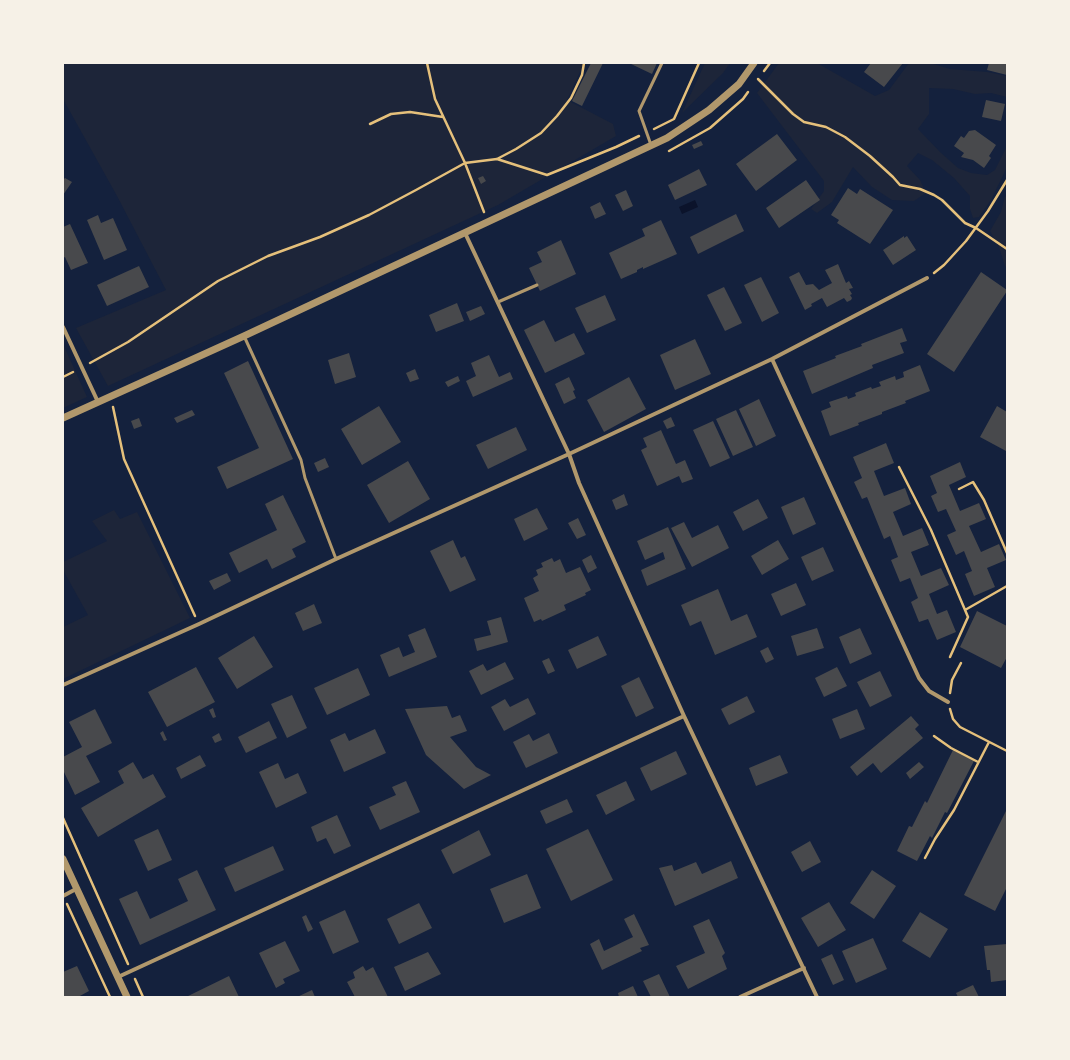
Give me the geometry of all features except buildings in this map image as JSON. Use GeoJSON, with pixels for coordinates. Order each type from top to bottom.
{"type":"FeatureCollection","features":[{"type":"Feature","properties":{"kind":"street"},"geometry":{"type":"LineString","coordinates":[[63,418],[244,336],[667,138],[709,110],[738,84],[754,63]]}},
{"type":"Feature","properties":{"kind":"street"},"geometry":{"type":"LineString","coordinates":[[465,233],[569,454],[579,483],[684,716],[817,997]]}},
{"type":"Feature","properties":{"kind":"street"},"geometry":{"type":"LineString","coordinates":[[63,684],[199,624],[336,559],[569,454],[772,359],[927,278]]}},
{"type":"Feature","properties":{"kind":"street"},"geometry":{"type":"LineString","coordinates":[[63,327],[98,402]]}},
{"type":"Feature","properties":{"kind":"street"},"geometry":{"type":"LineString","coordinates":[[772,359],[919,678],[929,691],[948,702]]}},
{"type":"Feature","properties":{"kind":"street"},"geometry":{"type":"LineString","coordinates":[[118,977],[684,716]]}},
{"type":"Feature","properties":{"kind":"street"},"geometry":{"type":"LineString","coordinates":[[63,859],[127,997]]}},
{"type":"Feature","properties":{"kind":"street"},"geometry":{"type":"LineString","coordinates":[[63,896],[76,889]]}},
{"type":"Feature","properties":{"kind":"street"},"geometry":{"type":"LineString","coordinates":[[740,997],[804,968]]}},
{"type":"Feature","properties":{"kind":"lane"},"geometry":{"type":"LineString","coordinates":[[651,145],[639,111],[662,63]]}},
{"type":"Feature","properties":{"kind":"lane"},"geometry":{"type":"LineString","coordinates":[[498,302],[537,285]]}},
{"type":"Feature","properties":{"kind":"lane"},"geometry":{"type":"LineString","coordinates":[[244,336],[301,460],[305,478],[336,559]]}},
{"type":"Feature","properties":{"kind":"path"},"geometry":{"type":"LineString","coordinates":[[427,63],[435,99],[465,163],[488,222]]}},
{"type":"Feature","properties":{"kind":"path"},"geometry":{"type":"LineString","coordinates":[[63,377],[128,342],[218,281],[268,256],[320,237],[369,215],[465,163],[497,159],[516,150],[541,132],[557,116],[571,98],[582,75],[584,63]]}},
{"type":"Feature","properties":{"kind":"path"},"geometry":{"type":"LineString","coordinates":[[497,159],[547,175],[616,147],[674,119],[699,63]]}},
{"type":"Feature","properties":{"kind":"path"},"geometry":{"type":"LineString","coordinates":[[758,79],[793,114],[804,122],[826,127],[845,137],[870,156],[900,185],[920,189],[934,195],[942,200],[965,222],[1007,249]]}},
{"type":"Feature","properties":{"kind":"path"},"geometry":{"type":"LineString","coordinates":[[370,124],[391,114],[410,112],[444,117]]}},
{"type":"Feature","properties":{"kind":"path"},"geometry":{"type":"LineString","coordinates":[[927,278],[944,265],[966,241],[988,211],[1007,180]]}},
{"type":"Feature","properties":{"kind":"path"},"geometry":{"type":"LineString","coordinates":[[108,397],[112,406],[124,459],[199,624]]}},
{"type":"Feature","properties":{"kind":"path"},"geometry":{"type":"LineString","coordinates":[[899,467],[930,530],[968,617],[950,657]]}},
{"type":"Feature","properties":{"kind":"path"},"geometry":{"type":"LineString","coordinates":[[959,490],[973,482],[984,500],[1007,554]]}},
{"type":"Feature","properties":{"kind":"path"},"geometry":{"type":"LineString","coordinates":[[965,610],[1007,586]]}},
{"type":"Feature","properties":{"kind":"path"},"geometry":{"type":"LineString","coordinates":[[961,663],[952,680],[948,702],[953,719],[960,727],[1007,751]]}},
{"type":"Feature","properties":{"kind":"path"},"geometry":{"type":"LineString","coordinates":[[934,736],[951,748],[978,762]]}},
{"type":"Feature","properties":{"kind":"path"},"geometry":{"type":"LineString","coordinates":[[925,858],[935,839],[954,810],[989,742]]}},
{"type":"Feature","properties":{"kind":"path"},"geometry":{"type":"LineString","coordinates":[[63,818],[143,997]]}},
{"type":"Feature","properties":{"kind":"path"},"geometry":{"type":"LineString","coordinates":[[63,896],[110,997]]}},
{"type":"Feature","properties":{"kind":"shaded area"},"geometry":{"type":"Polygon","coordinates":[[[63,63],[584,63],[567,100],[613,124],[616,136],[498,205],[108,386],[76,328],[166,290],[117,196],[63,99],[63,63]]]}},
{"type":"Feature","properties":{"kind":"shaded area"},"geometry":{"type":"Polygon","coordinates":[[[705,63],[730,63],[723,73],[682,113],[705,63]]]}},
{"type":"Feature","properties":{"kind":"shaded area"},"geometry":{"type":"Polygon","coordinates":[[[779,63],[817,63],[875,96],[889,90],[909,63],[930,63],[950,69],[987,72],[1007,76],[1007,97],[991,93],[975,94],[953,89],[929,88],[929,114],[918,129],[958,168],[971,173],[987,175],[995,170],[1007,146],[1007,167],[991,200],[979,217],[973,218],[970,209],[970,196],[954,178],[932,160],[918,153],[907,166],[920,180],[926,193],[914,201],[892,200],[872,187],[853,167],[832,202],[817,213],[811,209],[824,191],[824,181],[757,93],[779,63]]]}},
{"type":"Feature","properties":{"kind":"shaded area"},"geometry":{"type":"Polygon","coordinates":[[[1005,196],[1007,198],[1007,268],[999,247],[990,231],[1001,212],[1005,196]]]}},
{"type":"Feature","properties":{"kind":"shaded area"},"geometry":{"type":"Polygon","coordinates":[[[695,200],[698,207],[682,214],[679,207],[695,200]]]}},
{"type":"Feature","properties":{"kind":"shaded area"},"geometry":{"type":"Polygon","coordinates":[[[63,344],[87,397],[63,408],[63,344]]]}},
{"type":"Feature","properties":{"kind":"shaded area"},"geometry":{"type":"Polygon","coordinates":[[[114,510],[120,519],[137,512],[190,618],[63,679],[63,627],[88,615],[63,570],[63,562],[107,541],[92,521],[114,510]]]}}]}
